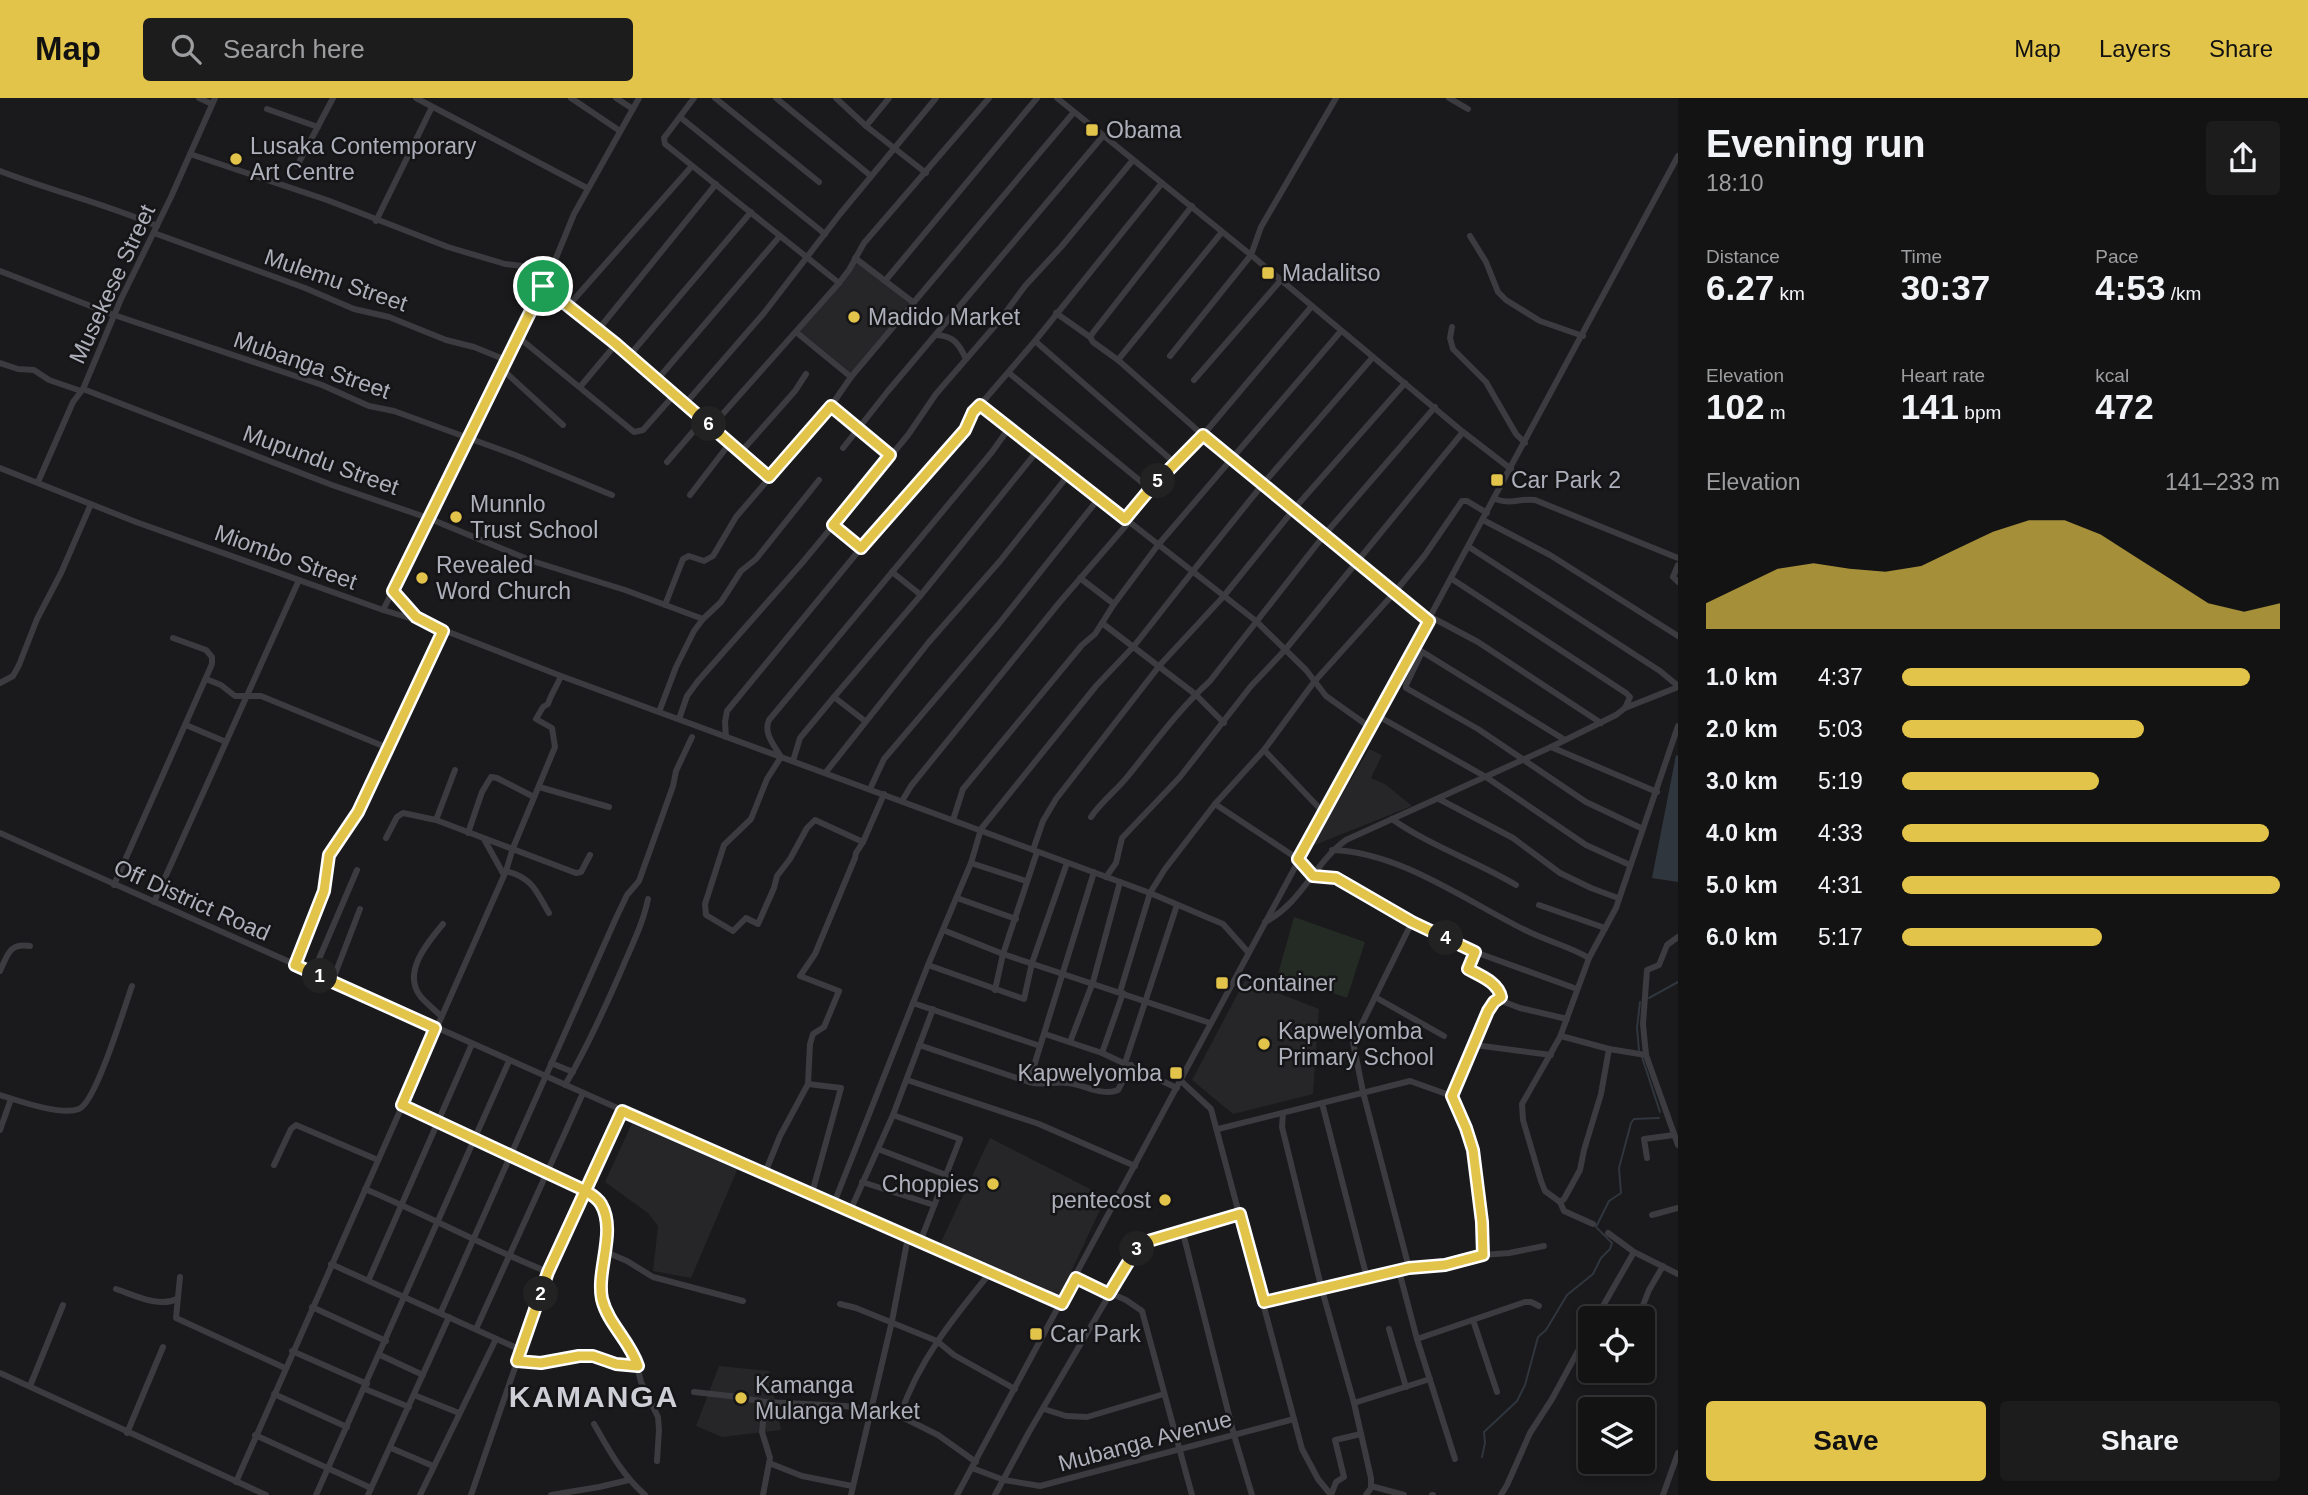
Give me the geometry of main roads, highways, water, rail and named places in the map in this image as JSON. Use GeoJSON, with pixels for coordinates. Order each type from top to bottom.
{"type":"FeatureCollection","features":[{"type":"Feature","properties":{"kind":"waterway"},"geometry":{"type":"LineString","coordinates":[[1649,998],[1678,982]]}},
{"type":"Feature","properties":{"kind":"waterway"},"geometry":{"type":"LineString","coordinates":[[1639,1050],[1637,1028],[1640,1002]]}},
{"type":"Feature","properties":{"kind":"waterway"},"geometry":{"type":"LineString","coordinates":[[1642,1057],[1660,1112]]}},
{"type":"Feature","properties":{"kind":"waterway"},"geometry":{"type":"LineString","coordinates":[[1482,1457],[1484,1432],[1517,1401],[1525,1385],[1538,1337],[1546,1330],[1567,1295],[1593,1274],[1601,1258],[1610,1249],[1612,1243],[1596,1227],[1609,1201],[1621,1193],[1619,1168],[1631,1123],[1634,1119],[1659,1118]]}},
{"type":"Feature","properties":{"kind":"place","name":"Obama"},"geometry":{"type":"Point","coordinates":[1092,130]}},
{"type":"Feature","properties":{"kind":"place","name":"Lusaka Contemporary Art Centre"},"geometry":{"type":"Point","coordinates":[236,159]}},
{"type":"Feature","properties":{"kind":"place","name":"Madalitso"},"geometry":{"type":"Point","coordinates":[1268,273]}},
{"type":"Feature","properties":{"kind":"place","name":"Madido Market"},"geometry":{"type":"Point","coordinates":[854,317]}},
{"type":"Feature","properties":{"kind":"place","name":"Car Park 2"},"geometry":{"type":"Point","coordinates":[1497,480]}},
{"type":"Feature","properties":{"kind":"place","name":"Munnlo Trust School"},"geometry":{"type":"Point","coordinates":[456,517]}},
{"type":"Feature","properties":{"kind":"place","name":"Revealed Word Church"},"geometry":{"type":"Point","coordinates":[422,578]}},
{"type":"Feature","properties":{"kind":"place","name":"Container"},"geometry":{"type":"Point","coordinates":[1222,983]}},
{"type":"Feature","properties":{"kind":"place","name":"Kapwelyomba Primary School"},"geometry":{"type":"Point","coordinates":[1264,1044]}},
{"type":"Feature","properties":{"kind":"place","name":"Kapwelyomba"},"geometry":{"type":"Point","coordinates":[1176,1073]}},
{"type":"Feature","properties":{"kind":"place","name":"Choppies"},"geometry":{"type":"Point","coordinates":[993,1184]}},
{"type":"Feature","properties":{"kind":"place","name":"pentecost"},"geometry":{"type":"Point","coordinates":[1165,1200]}},
{"type":"Feature","properties":{"kind":"place","name":"Car Park"},"geometry":{"type":"Point","coordinates":[1036,1334]}},
{"type":"Feature","properties":{"kind":"place","name":"Kamanga Mulanga Market"},"geometry":{"type":"Point","coordinates":[741,1398]}},
{"type":"Feature","properties":{"kind":"district","name":"KAMANGA"},"geometry":{"type":"Point","coordinates":[594,1397]}}]}
